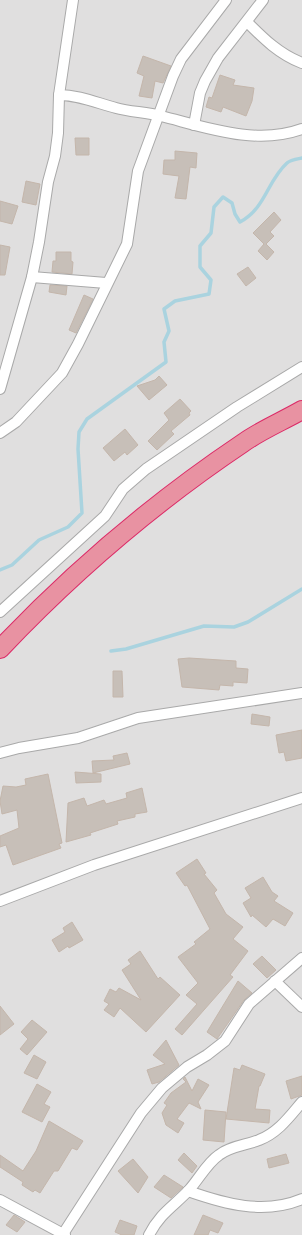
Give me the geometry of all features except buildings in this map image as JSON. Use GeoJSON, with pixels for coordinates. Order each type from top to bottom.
{"type":"FeatureCollection","features":[{"type":"Feature","properties":{"kind":"highway"},"geometry":{"type":"LineString","coordinates":[[0,649],[42,605],[81,568],[161,503],[244,442],[302,410]]}},
{"type":"Feature","properties":{"kind":"street"},"geometry":{"type":"LineString","coordinates":[[0,389],[32,277],[48,182],[55,156],[58,133],[59,95],[73,0]]}},
{"type":"Feature","properties":{"kind":"street"},"geometry":{"type":"LineString","coordinates":[[0,432],[16,422],[62,373],[93,314],[106,283],[127,244],[138,170],[160,116],[173,76],[181,59],[226,0]]}},
{"type":"Feature","properties":{"kind":"street"},"geometry":{"type":"LineString","coordinates":[[194,125],[200,93],[205,81],[218,58],[263,0]]}},
{"type":"Feature","properties":{"kind":"street"},"geometry":{"type":"LineString","coordinates":[[247,22],[273,48],[302,63]]}},
{"type":"Feature","properties":{"kind":"street"},"geometry":{"type":"LineString","coordinates":[[59,95],[78,96],[121,110],[160,116],[230,133],[267,135],[302,129]]}},
{"type":"Feature","properties":{"kind":"street"},"geometry":{"type":"LineString","coordinates":[[32,277],[106,283]]}},
{"type":"Feature","properties":{"kind":"street"},"geometry":{"type":"LineString","coordinates":[[0,612],[105,516],[123,489],[146,470],[237,407],[302,367]]}},
{"type":"Feature","properties":{"kind":"street"},"geometry":{"type":"LineString","coordinates":[[0,753],[18,748],[78,738],[138,718],[302,692]]}},
{"type":"Feature","properties":{"kind":"street"},"geometry":{"type":"LineString","coordinates":[[1,899],[94,865],[302,798]]}},
{"type":"Feature","properties":{"kind":"street"},"geometry":{"type":"LineString","coordinates":[[0,1200],[64,1234],[95,1187],[118,1147],[162,1088],[186,1067],[207,1055],[225,1040],[249,1004],[302,958]]}},
{"type":"Feature","properties":{"kind":"street"},"geometry":{"type":"LineString","coordinates":[[275,981],[302,1007]]}},
{"type":"Feature","properties":{"kind":"street"},"geometry":{"type":"LineString","coordinates":[[149,1235],[156,1222],[167,1209],[188,1191],[219,1155],[261,1140],[277,1130],[302,1102]]}},
{"type":"Feature","properties":{"kind":"street"},"geometry":{"type":"LineString","coordinates":[[188,1191],[215,1201],[244,1207],[273,1207],[301,1203]]}},
{"type":"Feature","properties":{"kind":"shaded area"},"geometry":{"type":"Polygon","coordinates":[[[0,0],[302,0],[302,1235],[0,1235],[0,0]]]}},
{"type":"Feature","properties":{"kind":"waterway"},"geometry":{"type":"LineString","coordinates":[[0,570],[12,565],[39,540],[68,527],[82,513],[78,449],[79,432],[87,419],[166,362],[164,342],[169,331],[164,309],[175,301],[209,294],[211,280],[200,267],[200,246],[211,233],[214,207],[223,197],[232,203],[235,214],[240,222],[256,209],[280,170],[292,160],[302,158]]}},
{"type":"Feature","properties":{"kind":"waterway"},"geometry":{"type":"LineString","coordinates":[[111,651],[126,649],[204,626],[234,627],[248,622],[302,589]]}}]}
